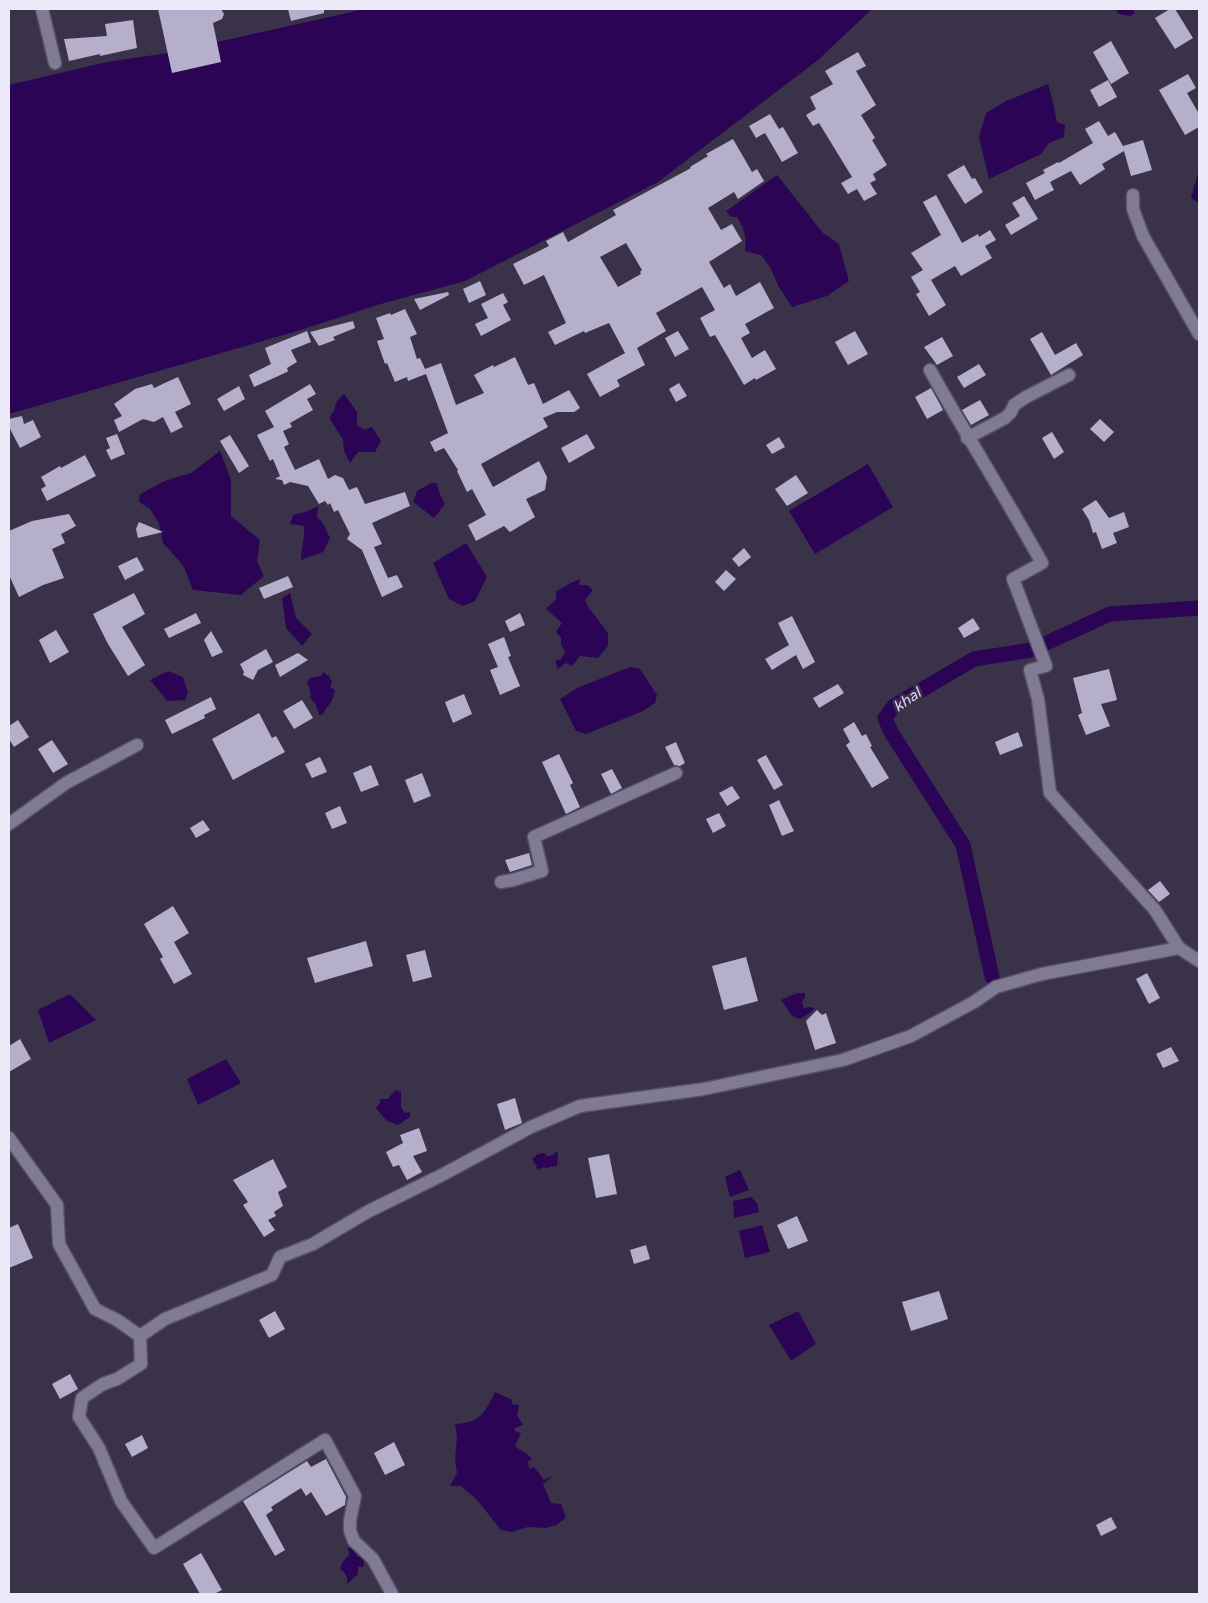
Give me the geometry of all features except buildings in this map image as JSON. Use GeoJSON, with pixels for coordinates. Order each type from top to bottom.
{"type":"FeatureCollection","features":[{"type":"Feature","properties":{"kind":"street"},"geometry":{"type":"LineString","coordinates":[[42,9],[55,63]]}},
{"type":"Feature","properties":{"kind":"street"},"geometry":{"type":"LineString","coordinates":[[1133,195],[1133,209],[1143,236],[1199,334]]}},
{"type":"Feature","properties":{"kind":"street"},"geometry":{"type":"LineString","coordinates":[[930,370],[968,438],[1009,503],[1042,563],[1013,578],[1046,666],[1030,670],[1038,699],[1050,793],[1155,910],[1180,948],[1199,961]]}},
{"type":"Feature","properties":{"kind":"street"},"geometry":{"type":"LineString","coordinates":[[968,438],[1006,418],[1014,405],[1026,397],[1069,375]]}},
{"type":"Feature","properties":{"kind":"street"},"geometry":{"type":"LineString","coordinates":[[9,824],[66,783],[137,745]]}},
{"type":"Feature","properties":{"kind":"street"},"geometry":{"type":"LineString","coordinates":[[501,882],[542,871],[534,837],[676,773]]}},
{"type":"Feature","properties":{"kind":"street"},"geometry":{"type":"LineString","coordinates":[[140,1336],[164,1319],[272,1275],[280,1257],[313,1244],[369,1211],[442,1175],[531,1127],[580,1106],[704,1090],[843,1060],[911,1036],[974,1002],[996,987],[1042,974],[1180,948]]}},
{"type":"Feature","properties":{"kind":"street"},"geometry":{"type":"LineString","coordinates":[[9,1138],[57,1205],[58,1244],[95,1309],[117,1320],[140,1336]]}},
{"type":"Feature","properties":{"kind":"street"},"geometry":{"type":"LineString","coordinates":[[140,1336],[141,1364],[82,1398],[80,1417],[99,1448],[121,1501],[154,1548],[325,1440],[355,1496],[350,1520],[350,1531],[354,1541],[373,1559],[392,1594]]}},
{"type":"Feature","properties":{"kind":"shaded area"},"geometry":{"type":"Polygon","coordinates":[[[365,9],[872,9],[818,60],[658,182],[465,281],[9,414],[9,85],[107,62],[168,53],[365,9]]]}},
{"type":"Feature","properties":{"kind":"shaded area"},"geometry":{"type":"Polygon","coordinates":[[[1115,9],[1133,9],[1135,13],[1130,16],[1119,14],[1115,9]]]}},
{"type":"Feature","properties":{"kind":"shaded area"},"geometry":{"type":"Polygon","coordinates":[[[1048,84],[1057,122],[1065,125],[1064,137],[1049,143],[1041,154],[989,179],[979,137],[986,113],[1006,101],[1048,84]]]}},
{"type":"Feature","properties":{"kind":"shaded area"},"geometry":{"type":"Polygon","coordinates":[[[1199,169],[1199,203],[1191,198],[1199,169]]]}},
{"type":"Feature","properties":{"kind":"shaded area"},"geometry":{"type":"Polygon","coordinates":[[[777,175],[823,233],[839,244],[849,281],[827,296],[792,307],[779,287],[770,267],[761,255],[745,251],[745,237],[741,225],[737,217],[731,217],[726,211],[777,175]]]}},
{"type":"Feature","properties":{"kind":"shaded area"},"geometry":{"type":"Polygon","coordinates":[[[344,394],[357,412],[357,425],[365,430],[372,427],[381,441],[375,452],[358,452],[350,463],[344,451],[343,440],[330,419],[337,401],[344,394]]]}},
{"type":"Feature","properties":{"kind":"shaded area"},"geometry":{"type":"Polygon","coordinates":[[[220,451],[231,480],[231,516],[260,540],[257,561],[264,576],[241,595],[193,590],[183,565],[163,543],[159,523],[150,509],[139,502],[140,494],[167,480],[191,473],[220,451]]]}},
{"type":"Feature","properties":{"kind":"shaded area"},"geometry":{"type":"Polygon","coordinates":[[[868,464],[893,507],[815,554],[789,511],[868,464]]]}},
{"type":"Feature","properties":{"kind":"shaded area"},"geometry":{"type":"Polygon","coordinates":[[[431,483],[437,483],[445,504],[434,518],[413,502],[417,491],[431,483]]]}},
{"type":"Feature","properties":{"kind":"shaded area"},"geometry":{"type":"Polygon","coordinates":[[[318,506],[317,517],[323,523],[330,538],[323,552],[301,560],[304,526],[290,524],[293,515],[309,511],[318,506]]]}},
{"type":"Feature","properties":{"kind":"shaded area"},"geometry":{"type":"Polygon","coordinates":[[[466,543],[487,577],[475,601],[463,606],[449,599],[433,563],[466,543]]]}},
{"type":"Feature","properties":{"kind":"shaded area"},"geometry":{"type":"Polygon","coordinates":[[[580,579],[579,585],[587,585],[593,590],[585,600],[608,633],[608,646],[598,658],[580,656],[572,666],[566,663],[558,669],[555,661],[561,659],[565,652],[561,644],[561,638],[556,632],[562,623],[546,609],[556,599],[556,591],[580,579]]]}},
{"type":"Feature","properties":{"kind":"shaded area"},"geometry":{"type":"Polygon","coordinates":[[[290,593],[296,618],[312,634],[302,646],[286,628],[282,598],[290,593]]]}},
{"type":"Feature","properties":{"kind":"shaded area"},"geometry":{"type":"Polygon","coordinates":[[[630,667],[640,669],[657,695],[655,703],[643,711],[586,734],[576,731],[560,699],[577,688],[630,667]]]}},
{"type":"Feature","properties":{"kind":"shaded area"},"geometry":{"type":"Polygon","coordinates":[[[168,671],[183,677],[188,693],[185,700],[167,701],[150,680],[168,671]]]}},
{"type":"Feature","properties":{"kind":"shaded area"},"geometry":{"type":"Polygon","coordinates":[[[323,672],[329,676],[332,682],[330,687],[335,690],[333,698],[323,714],[319,715],[315,703],[310,698],[311,693],[307,682],[310,678],[321,676],[323,672]]]}},
{"type":"Feature","properties":{"kind":"shaded area"},"geometry":{"type":"Polygon","coordinates":[[[797,993],[805,993],[802,1002],[804,1008],[815,1008],[800,1019],[792,1016],[781,1000],[797,993]]]}},
{"type":"Feature","properties":{"kind":"shaded area"},"geometry":{"type":"Polygon","coordinates":[[[70,994],[96,1020],[49,1043],[38,1010],[70,994]]]}},
{"type":"Feature","properties":{"kind":"shaded area"},"geometry":{"type":"Polygon","coordinates":[[[226,1059],[241,1083],[198,1105],[187,1079],[226,1059]]]}},
{"type":"Feature","properties":{"kind":"shaded area"},"geometry":{"type":"Polygon","coordinates":[[[395,1090],[401,1092],[401,1107],[405,1113],[410,1112],[410,1117],[398,1125],[386,1120],[376,1108],[380,1103],[380,1099],[388,1099],[395,1090]]]}},
{"type":"Feature","properties":{"kind":"shaded area"},"geometry":{"type":"Polygon","coordinates":[[[557,1151],[557,1166],[547,1169],[544,1167],[538,1170],[536,1168],[537,1165],[532,1159],[538,1154],[544,1153],[547,1156],[553,1155],[557,1151]]]}},
{"type":"Feature","properties":{"kind":"shaded area"},"geometry":{"type":"Polygon","coordinates":[[[740,1170],[749,1190],[730,1197],[725,1177],[740,1170]]]}},
{"type":"Feature","properties":{"kind":"shaded area"},"geometry":{"type":"Polygon","coordinates":[[[751,1197],[757,1203],[759,1212],[734,1218],[733,1201],[751,1197]]]}},
{"type":"Feature","properties":{"kind":"shaded area"},"geometry":{"type":"Polygon","coordinates":[[[762,1225],[770,1252],[745,1258],[739,1231],[762,1225]]]}},
{"type":"Feature","properties":{"kind":"shaded area"},"geometry":{"type":"Polygon","coordinates":[[[798,1311],[816,1344],[791,1361],[769,1325],[798,1311]]]}},
{"type":"Feature","properties":{"kind":"shaded area"},"geometry":{"type":"Polygon","coordinates":[[[495,1392],[512,1400],[512,1404],[519,1405],[517,1415],[523,1425],[515,1428],[515,1431],[521,1433],[515,1446],[532,1459],[528,1461],[529,1469],[534,1467],[544,1480],[554,1475],[543,1484],[551,1503],[561,1504],[566,1518],[556,1525],[546,1528],[528,1527],[512,1532],[501,1530],[477,1500],[461,1486],[450,1486],[457,1473],[455,1461],[457,1437],[455,1424],[470,1422],[481,1416],[495,1392]]]}},
{"type":"Feature","properties":{"kind":"shaded area"},"geometry":{"type":"Polygon","coordinates":[[[348,1548],[356,1548],[357,1556],[365,1558],[363,1567],[358,1567],[358,1574],[347,1584],[346,1576],[340,1569],[342,1563],[349,1555],[348,1548]]]}},
{"type":"Feature","properties":{"kind":"waterway","name":"khal"},"geometry":{"type":"LineString","coordinates":[[992,977],[963,845],[891,732],[885,718],[894,706],[974,659],[1031,650],[1110,614],[1199,608]]}}]}
